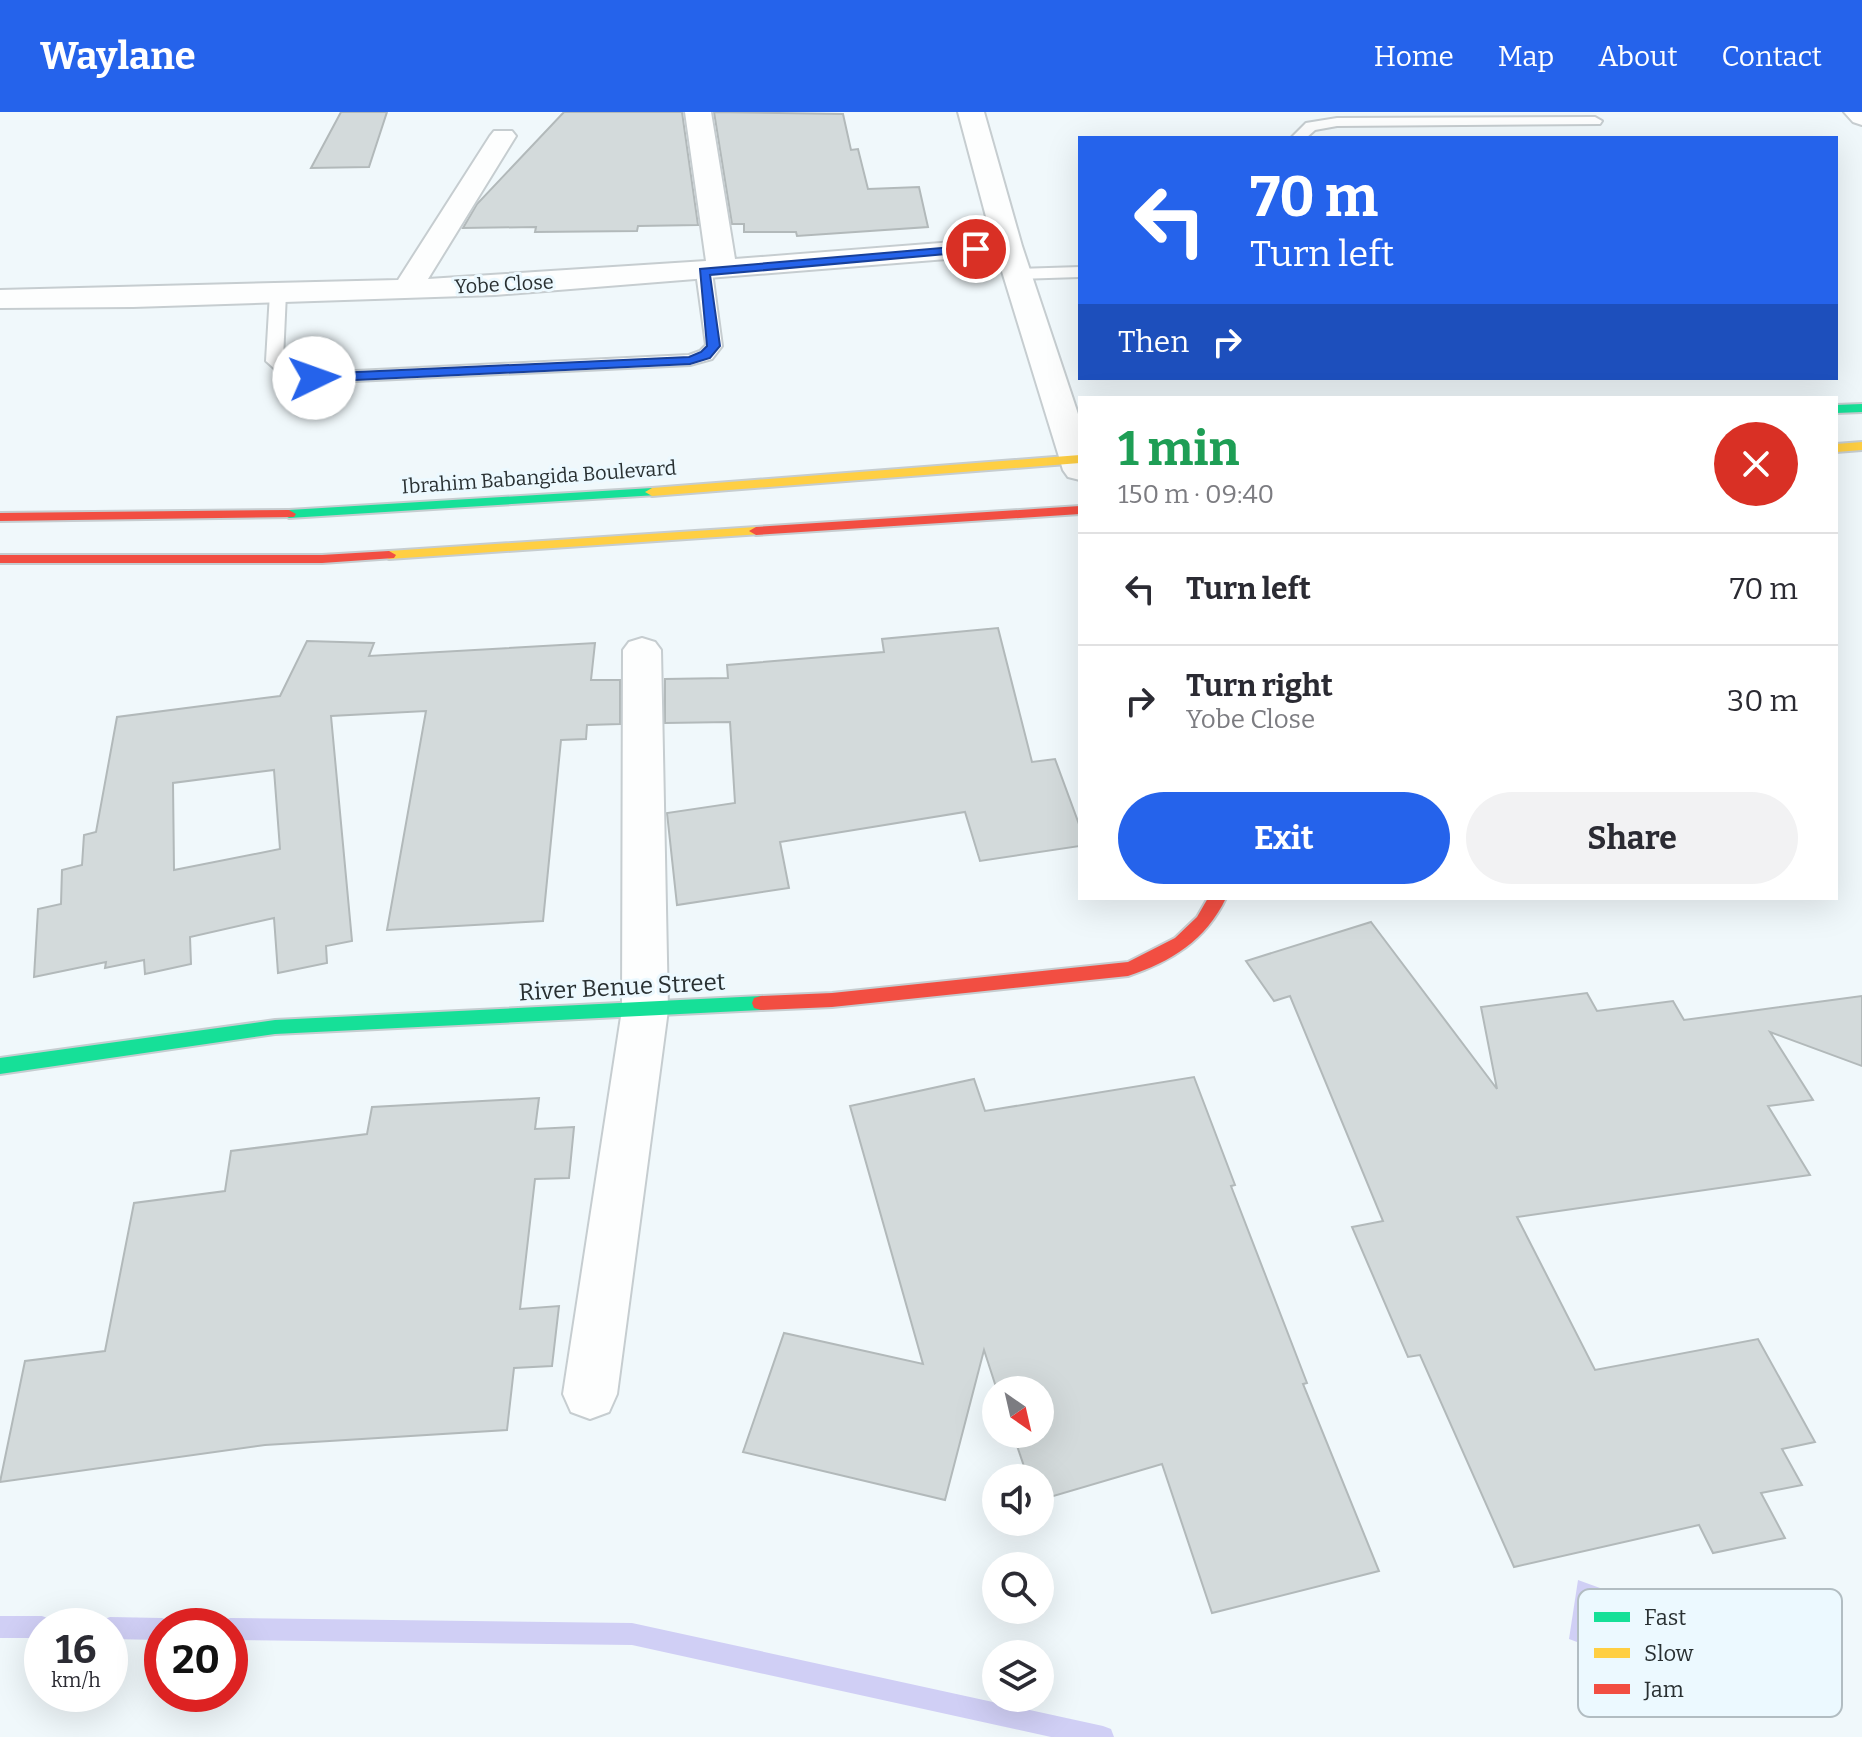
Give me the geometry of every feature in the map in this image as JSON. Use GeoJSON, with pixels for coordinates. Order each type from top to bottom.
{"type":"FeatureCollection","features":[{"type":"Feature","properties":{"kind":"street"},"geometry":{"type":"LineString","coordinates":[[698,112],[713,271]]}},
{"type":"Feature","properties":{"kind":"street"},"geometry":{"type":"LineString","coordinates":[[971,112],[1008,246],[1078,460]]}},
{"type":"Feature","properties":{"kind":"street"},"geometry":{"type":"LineString","coordinates":[[1857,112],[1862,117]]}},
{"type":"Feature","properties":{"kind":"street"},"geometry":{"type":"LineString","coordinates":[[408,288],[503,136]]}},
{"type":"Feature","properties":{"kind":"street","name":"Yobe Close"},"geometry":{"type":"LineString","coordinates":[[0,299],[495,286],[1008,246]]}},
{"type":"Feature","properties":{"kind":"street"},"geometry":{"type":"LineString","coordinates":[[1838,409],[1862,408]]}},
{"type":"Feature","properties":{"kind":"street"},"geometry":{"type":"LineString","coordinates":[[1838,448],[1862,446]]}},
{"type":"Feature","properties":{"kind":"street","name":"Ibrahim Babangida Boulevard"},"geometry":{"type":"LineString","coordinates":[[0,517],[126,520],[506,504],[1078,463]]}},
{"type":"Feature","properties":{"kind":"street"},"geometry":{"type":"LineString","coordinates":[[0,559],[322,559],[1078,510]]}},
{"type":"Feature","properties":{"kind":"street"},"geometry":{"type":"LineString","coordinates":[[590,1394],[645,1010],[642,650]]}},
{"type":"Feature","properties":{"kind":"street","name":"River Benue Street"},"geometry":{"type":"LineString","coordinates":[[0,1066],[275,1027],[832,1000],[1106,973],[1148,963],[1185,939],[1216,907],[1217,900]]}},
{"type":"Feature","properties":{"kind":"lane"},"geometry":{"type":"LineString","coordinates":[[1300,136],[1311,126],[1337,122],[1595,121]]}},
{"type":"Feature","properties":{"kind":"lane"},"geometry":{"type":"LineString","coordinates":[[278,293],[274,361],[289,372],[314,378],[658,362],[690,360],[706,355],[714,346],[713,271]]}},
{"type":"Feature","properties":{"kind":"lane"},"geometry":{"type":"LineString","coordinates":[[1017,274],[1078,272]]}},
{"type":"Feature","properties":{"kind":"water"},"geometry":{"type":"Polygon","coordinates":[[[1578,1580],[1603,1589],[1578,1589],[1578,1642],[1569,1639],[1578,1580]]]}},
{"type":"Feature","properties":{"kind":"building"},"geometry":{"type":"Polygon","coordinates":[[[341,112],[387,112],[369,167],[311,168],[341,112]]]}},
{"type":"Feature","properties":{"kind":"building"},"geometry":{"type":"Polygon","coordinates":[[[564,112],[682,112],[698,225],[638,226],[637,231],[535,232],[536,227],[463,228],[477,204],[564,112]]]}},
{"type":"Feature","properties":{"kind":"building"},"geometry":{"type":"Polygon","coordinates":[[[714,112],[843,114],[851,150],[858,149],[868,189],[919,187],[928,227],[797,236],[796,232],[744,232],[744,224],[732,224],[714,112]]]}},
{"type":"Feature","properties":{"kind":"building"},"geometry":{"type":"Polygon","coordinates":[[[998,628],[1032,762],[1055,759],[1078,822],[1078,846],[980,861],[965,812],[780,842],[789,888],[677,905],[667,813],[735,803],[730,722],[665,723],[665,679],[728,678],[727,665],[884,652],[882,639],[998,628]]]}},
{"type":"Feature","properties":{"kind":"building"},"geometry":{"type":"Polygon","coordinates":[[[307,641],[374,643],[369,656],[595,643],[591,680],[620,680],[620,724],[587,725],[586,739],[561,740],[543,921],[387,930],[426,711],[331,716],[352,941],[326,946],[327,963],[278,973],[274,918],[190,937],[191,964],[145,974],[144,960],[105,968],[106,962],[34,977],[38,909],[61,904],[62,870],[82,865],[84,835],[96,832],[117,717],[280,696],[307,641]],[[274,770],[173,783],[174,870],[280,849],[274,770]]]}},
{"type":"Feature","properties":{"kind":"building"},"geometry":{"type":"Polygon","coordinates":[[[1371,922],[1497,1089],[1481,1007],[1587,993],[1597,1011],[1673,1001],[1684,1020],[1862,996],[1862,1066],[1770,1032],[1813,1100],[1768,1106],[1810,1175],[1517,1217],[1595,1370],[1758,1339],[1815,1442],[1782,1449],[1802,1485],[1761,1493],[1785,1538],[1713,1553],[1699,1525],[1514,1567],[1420,1355],[1408,1357],[1352,1227],[1383,1221],[1290,996],[1274,1001],[1246,961],[1371,922]]]}},
{"type":"Feature","properties":{"kind":"building"},"geometry":{"type":"Polygon","coordinates":[[[1194,1077],[1235,1185],[1231,1186],[1307,1383],[1303,1384],[1379,1571],[1212,1613],[1162,1464],[1054,1496],[1054,1464],[1023,1464],[1018,1448],[1054,1448],[1054,1376],[992,1376],[984,1350],[945,1500],[743,1452],[784,1333],[923,1364],[850,1106],[974,1079],[985,1111],[1194,1077]]]}},
{"type":"Feature","properties":{"kind":"building"},"geometry":{"type":"Polygon","coordinates":[[[539,1098],[535,1129],[574,1127],[569,1178],[535,1179],[520,1309],[559,1306],[552,1366],[514,1368],[507,1430],[265,1445],[0,1482],[25,1361],[105,1351],[134,1203],[225,1191],[231,1151],[367,1134],[372,1107],[539,1098]]]}},
{"type":"Feature","properties":{"kind":"waterway"},"geometry":{"type":"LineString","coordinates":[[0,1627],[24,1627]]}},
{"type":"Feature","properties":{"kind":"waterway"},"geometry":{"type":"LineString","coordinates":[[128,1628],[144,1629]]}},
{"type":"Feature","properties":{"kind":"waterway"},"geometry":{"type":"LineString","coordinates":[[248,1629],[632,1634],[1103,1737]]}},
{"type":"Feature","properties":{"kind":"traffic: fast"},"geometry":{"type":"LineString","coordinates":[[1838,409],[1862,408]]}},
{"type":"Feature","properties":{"kind":"traffic: fast"},"geometry":{"type":"LineString","coordinates":[[289,514],[652,492]]}},
{"type":"Feature","properties":{"kind":"traffic: fast"},"geometry":{"type":"LineString","coordinates":[[0,1066],[275,1027],[761,1003]]}},
{"type":"Feature","properties":{"kind":"traffic: slow"},"geometry":{"type":"LineString","coordinates":[[1838,448],[1862,446]]}},
{"type":"Feature","properties":{"kind":"traffic: slow"},"geometry":{"type":"LineString","coordinates":[[652,492],[1078,459]]}},
{"type":"Feature","properties":{"kind":"traffic: slow"},"geometry":{"type":"LineString","coordinates":[[389,555],[756,531]]}},
{"type":"Feature","properties":{"kind":"traffic: jam"},"geometry":{"type":"LineString","coordinates":[[756,531],[1078,510]]}},
{"type":"Feature","properties":{"kind":"traffic: jam"},"geometry":{"type":"LineString","coordinates":[[0,517],[289,514]]}},
{"type":"Feature","properties":{"kind":"traffic: jam"},"geometry":{"type":"LineString","coordinates":[[0,559],[322,559],[389,555]]}},
{"type":"Feature","properties":{"kind":"traffic: jam"},"geometry":{"type":"LineString","coordinates":[[761,1003],[832,1000],[1128,969],[1155,959],[1181,943],[1203,922],[1216,900]]}},
{"type":"Feature","properties":{"kind":"route"},"geometry":{"type":"LineString","coordinates":[[314,378],[690,360],[706,355],[714,346],[704,272],[976,249]]}}]}
